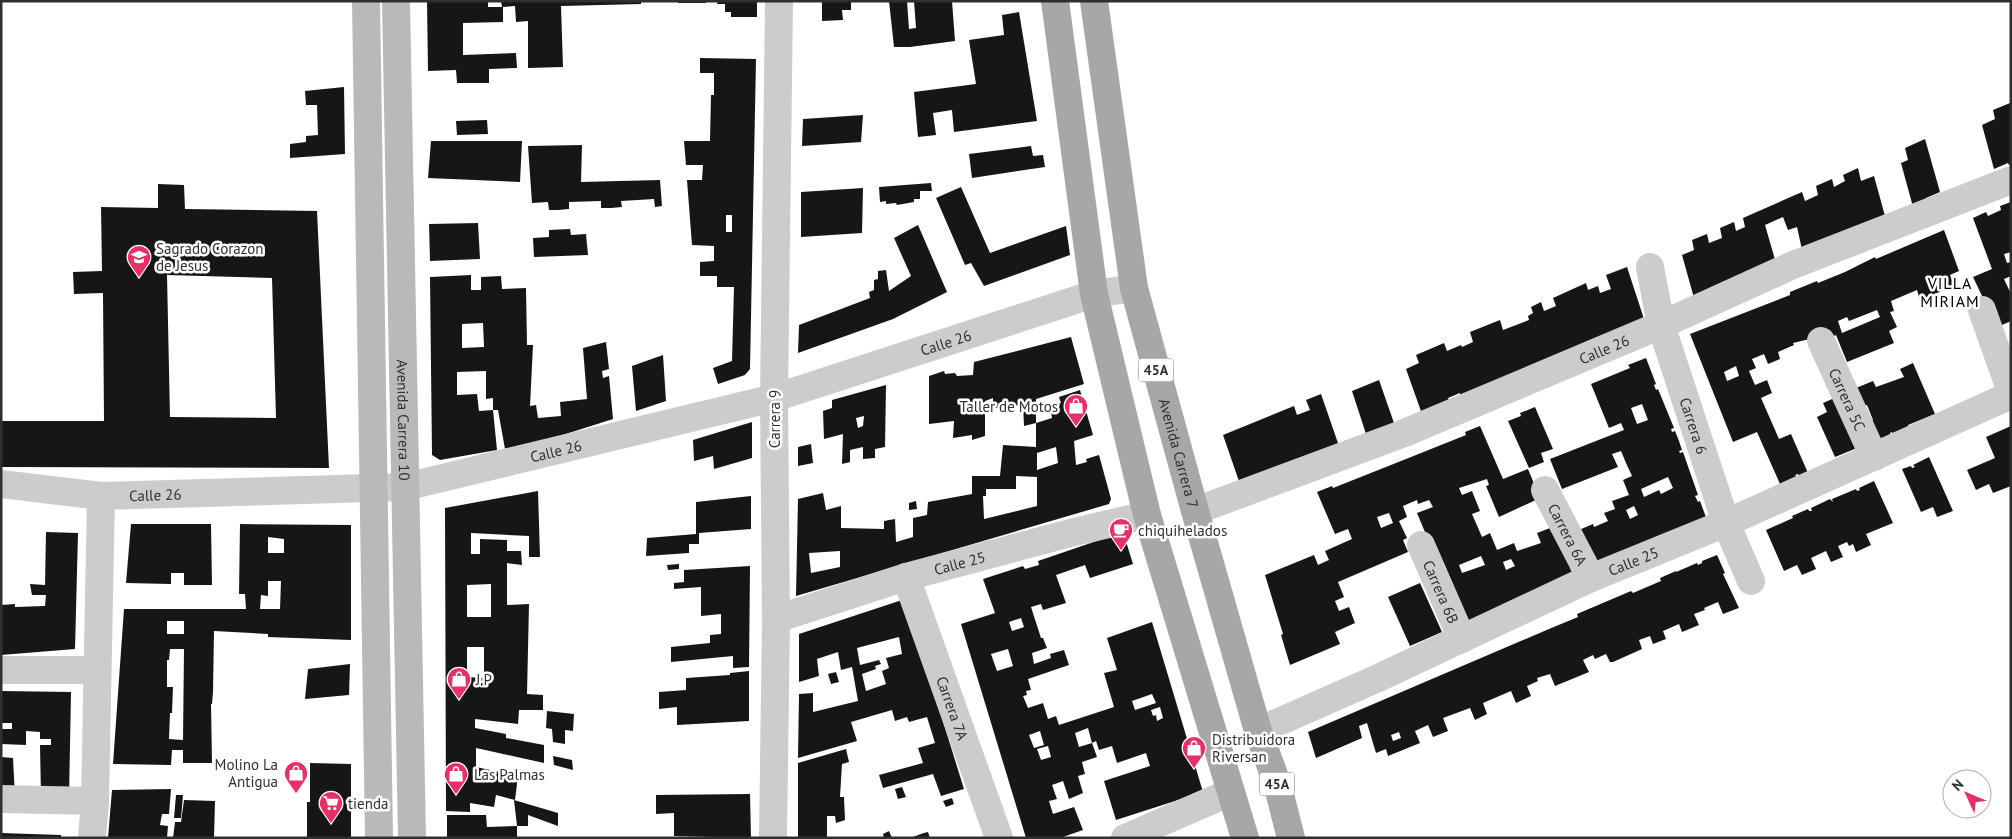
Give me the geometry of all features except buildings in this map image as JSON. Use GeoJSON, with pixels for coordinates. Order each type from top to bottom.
{"type":"FeatureCollection","features":[{"type":"Feature","properties":{"kind":"main road"},"geometry":{"type":"LineString","coordinates":[[366,1],[378,838]]}},
{"type":"Feature","properties":{"kind":"main road","name":"Avenida Carrera 10"},"geometry":{"type":"LineString","coordinates":[[396,1],[412,838]]}},
{"type":"Feature","properties":{"kind":"main road"},"geometry":{"type":"LineString","coordinates":[[1055,1],[1094,294],[1147,515],[1245,838]]}},
{"type":"Feature","properties":{"kind":"main road","name":"Avenida Carrera 7"},"geometry":{"type":"LineString","coordinates":[[1094,1],[1134,288],[1195,511],[1258,731],[1277,783],[1291,838]]}},
{"type":"Feature","properties":{"kind":"street","name":"Carrera 9"},"geometry":{"type":"LineString","coordinates":[[773,838],[776,618],[774,398],[779,1]]}},
{"type":"Feature","properties":{"kind":"street","name":"Calle 26"},"geometry":{"type":"LineString","coordinates":[[1195,511],[1402,434],[1661,325],[1793,265],[2011,180]]}},
{"type":"Feature","properties":{"kind":"street","name":"Carrera 6"},"geometry":{"type":"LineString","coordinates":[[1650,267],[1661,325],[1726,522],[1751,581]]}},
{"type":"Feature","properties":{"kind":"street","name":"Calle 26"},"geometry":{"type":"LineString","coordinates":[[1,484],[101,496],[406,487],[774,398],[1094,294],[1134,288]]}},
{"type":"Feature","properties":{"kind":"street"},"geometry":{"type":"LineString","coordinates":[[1982,310],[2011,394]]}},
{"type":"Feature","properties":{"kind":"street","name":"Carrera 5C"},"geometry":{"type":"LineString","coordinates":[[1821,341],[1874,457]]}},
{"type":"Feature","properties":{"kind":"street","name":"Calle 25"},"geometry":{"type":"LineString","coordinates":[[1258,731],[1462,639],[1591,578],[1726,522],[2011,394]]}},
{"type":"Feature","properties":{"kind":"street","name":"Carrera 6A"},"geometry":{"type":"LineString","coordinates":[[1545,490],[1591,578]]}},
{"type":"Feature","properties":{"kind":"street"},"geometry":{"type":"LineString","coordinates":[[92,838],[95,801],[96,670],[101,496]]}},
{"type":"Feature","properties":{"kind":"street","name":"Calle 25"},"geometry":{"type":"LineString","coordinates":[[776,618],[906,577],[1074,532],[1147,515]]}},
{"type":"Feature","properties":{"kind":"street","name":"Carrera 6B"},"geometry":{"type":"LineString","coordinates":[[1421,545],[1462,639]]}},
{"type":"Feature","properties":{"kind":"street","name":"Carrera 7A"},"geometry":{"type":"LineString","coordinates":[[906,577],[999,838]]}},
{"type":"Feature","properties":{"kind":"street"},"geometry":{"type":"LineString","coordinates":[[1,670],[96,670]]}},
{"type":"Feature","properties":{"kind":"street"},"geometry":{"type":"LineString","coordinates":[[1125,838],[1231,792]]}},
{"type":"Feature","properties":{"kind":"street"},"geometry":{"type":"LineString","coordinates":[[1,799],[95,801]]}},
{"type":"Feature","properties":{"kind":"place","name":"Sagrado Corazon de Jesus"},"geometry":{"type":"Point","coordinates":[139,278]}},
{"type":"Feature","properties":{"kind":"place","name":"Taller de Motos"},"geometry":{"type":"Point","coordinates":[1076,427]}},
{"type":"Feature","properties":{"kind":"place","name":"chiquihelados"},"geometry":{"type":"Point","coordinates":[1121,551]}},
{"type":"Feature","properties":{"kind":"place","name":"J.P"},"geometry":{"type":"Point","coordinates":[459,700]}},
{"type":"Feature","properties":{"kind":"place","name":"Distribuidora Riversan"},"geometry":{"type":"Point","coordinates":[1194,769]}},
{"type":"Feature","properties":{"kind":"place","name":"Molino La Antigua"},"geometry":{"type":"Point","coordinates":[296,794]}},
{"type":"Feature","properties":{"kind":"place","name":"Las Palmas"},"geometry":{"type":"Point","coordinates":[456,795]}},
{"type":"Feature","properties":{"kind":"place","name":"tienda"},"geometry":{"type":"Point","coordinates":[331,824]}},
{"type":"Feature","properties":{"kind":"district","name":"VILLA MIRIAM"},"geometry":{"type":"Point","coordinates":[1950,292]}}]}
